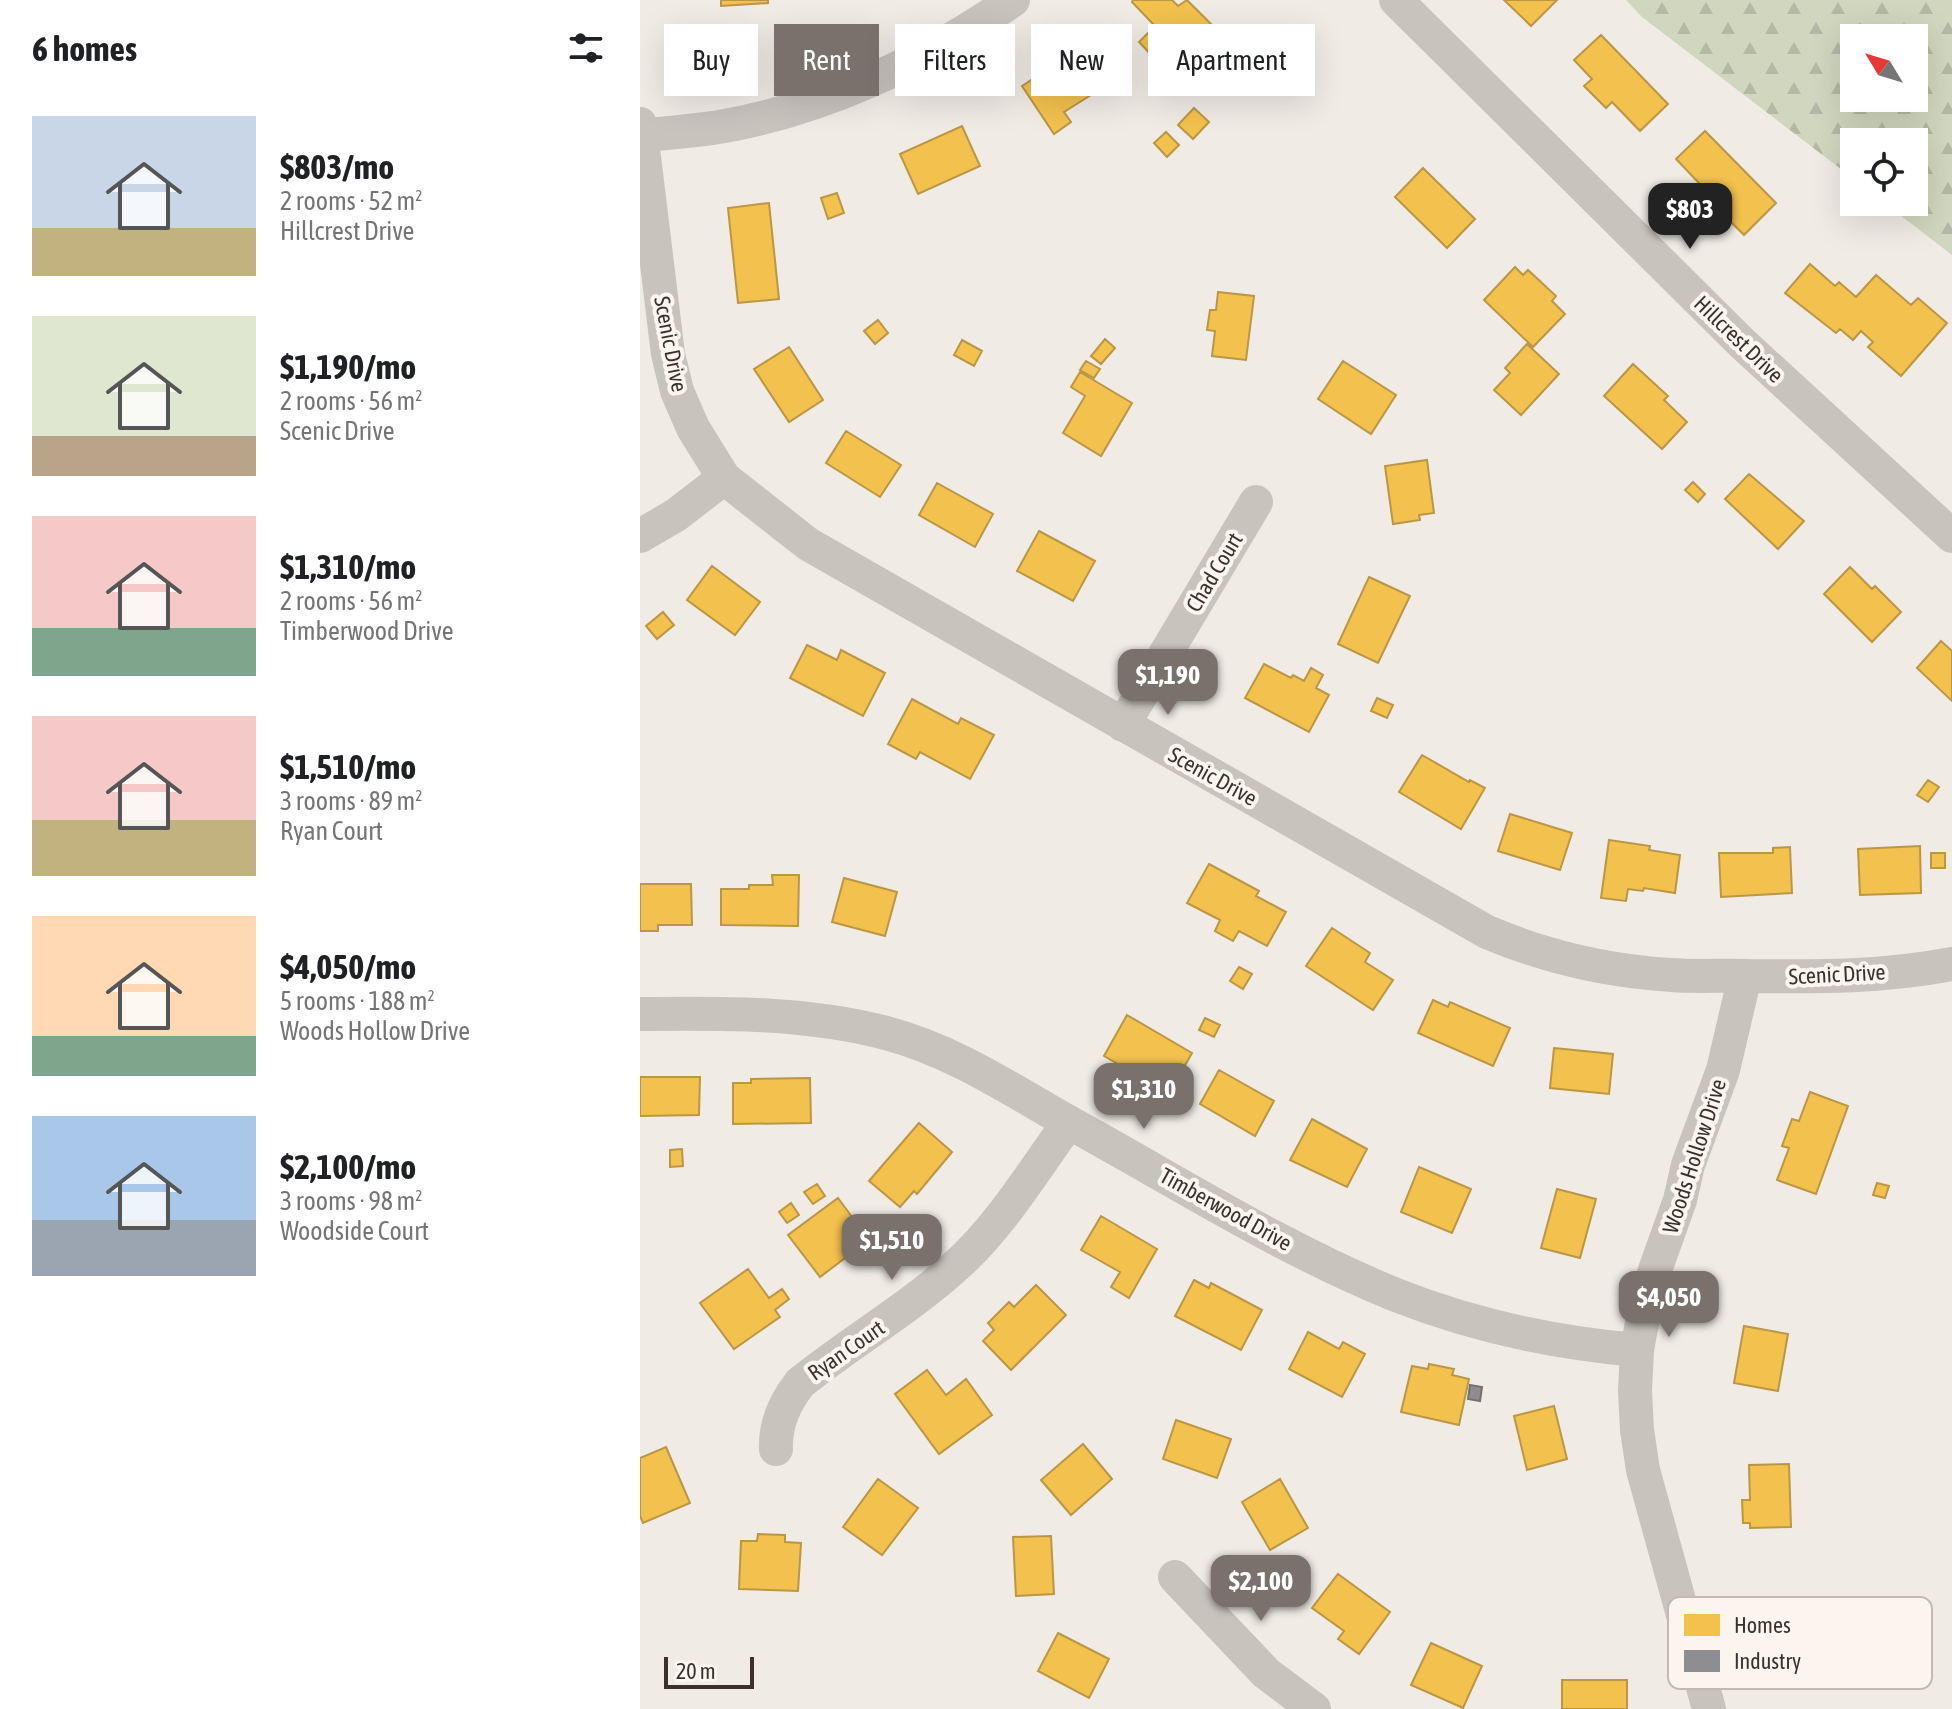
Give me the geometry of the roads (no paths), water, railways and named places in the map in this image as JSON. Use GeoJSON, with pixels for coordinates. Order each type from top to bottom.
{"type":"FeatureCollection","features":[{"type":"Feature","properties":{"kind":"street"},"geometry":{"type":"LineString","coordinates":[[640,136],[718,127],[819,101],[868,82],[955,37],[1013,0]]}},
{"type":"Feature","properties":{"kind":"street","name":"Hillcrest Drive"},"geometry":{"type":"LineString","coordinates":[[1396,0],[1743,344],[1952,536]]}},
{"type":"Feature","properties":{"kind":"street","name":"Scenic Drive"},"geometry":{"type":"LineString","coordinates":[[640,124],[668,354],[693,428],[724,478],[774,519],[845,567],[1487,932],[1531,950],[1578,963],[1671,975],[1847,975],[1952,964]]}},
{"type":"Feature","properties":{"kind":"street"},"geometry":{"type":"LineString","coordinates":[[640,536],[676,515],[724,478]]}},
{"type":"Feature","properties":{"kind":"street","name":"Chad Court"},"geometry":{"type":"LineString","coordinates":[[1123,725],[1256,502]]}},
{"type":"Feature","properties":{"kind":"street","name":"Woods Hollow Drive"},"geometry":{"type":"LineString","coordinates":[[1678,1597],[1643,1470],[1635,1390],[1637,1350],[1654,1273],[1680,1200],[1688,1165],[1723,1070],[1745,976]]}},
{"type":"Feature","properties":{"kind":"street","name":"Timberwood Drive"},"geometry":{"type":"LineString","coordinates":[[640,1014],[775,1015],[888,1033],[990,1075],[1308,1254],[1398,1296],[1526,1334],[1587,1346],[1637,1350]]}},
{"type":"Feature","properties":{"kind":"street","name":"Ryan Court"},"geometry":{"type":"LineString","coordinates":[[776,1449],[776,1437],[787,1400],[800,1383],[914,1302],[961,1261],[1001,1215],[1069,1122]]}},
{"type":"Feature","properties":{"kind":"street"},"geometry":{"type":"LineString","coordinates":[[1175,1577],[1266,1673],[1314,1709]]}},
{"type":"Feature","properties":{"kind":"street","name":"Woods Hollow Drive"},"geometry":{"type":"LineString","coordinates":[[1703,1689],[1709,1709]]}}]}
